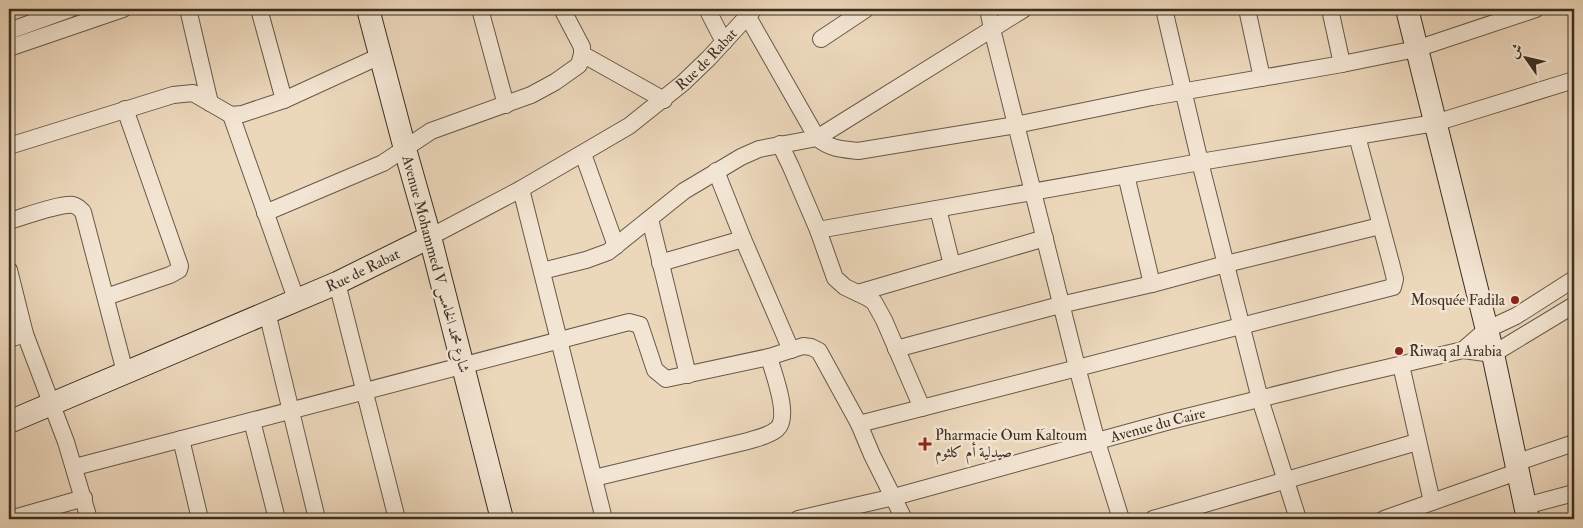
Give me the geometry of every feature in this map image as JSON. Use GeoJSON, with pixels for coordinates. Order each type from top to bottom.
{"type":"FeatureCollection","features":[{"type":"Feature","properties":{"kind":"street"},"geometry":{"type":"LineString","coordinates":[[9,31],[70,9]]}},
{"type":"Feature","properties":{"kind":"street"},"geometry":{"type":"LineString","coordinates":[[9,48],[79,15],[123,9]]}},
{"type":"Feature","properties":{"kind":"street"},"geometry":{"type":"LineString","coordinates":[[188,9],[210,103]]}},
{"type":"Feature","properties":{"kind":"street"},"geometry":{"type":"LineString","coordinates":[[259,9],[284,100]]}},
{"type":"Feature","properties":{"kind":"street","name":"Avenue Mohammed V شارع محمد الخامس"},"geometry":{"type":"LineString","coordinates":[[368,9],[430,237],[502,519]]}},
{"type":"Feature","properties":{"kind":"street"},"geometry":{"type":"LineString","coordinates":[[480,9],[506,105]]}},
{"type":"Feature","properties":{"kind":"street"},"geometry":{"type":"LineString","coordinates":[[265,213],[383,163],[431,131],[531,95],[570,73],[579,65],[582,47],[562,9]]}},
{"type":"Feature","properties":{"kind":"street"},"geometry":{"type":"LineString","coordinates":[[707,9],[724,42]]}},
{"type":"Feature","properties":{"kind":"street"},"geometry":{"type":"LineString","coordinates":[[821,38],[866,9]]}},
{"type":"Feature","properties":{"kind":"street"},"geometry":{"type":"LineString","coordinates":[[988,9],[1076,367],[1121,519]]}},
{"type":"Feature","properties":{"kind":"street"},"geometry":{"type":"LineString","coordinates":[[542,271],[586,260],[608,252],[684,191],[716,171],[759,149],[817,138],[1024,9]]}},
{"type":"Feature","properties":{"kind":"street"},"geometry":{"type":"LineString","coordinates":[[1164,9],[1200,162],[1260,399],[1298,519]]}},
{"type":"Feature","properties":{"kind":"street"},"geometry":{"type":"LineString","coordinates":[[1247,9],[1262,78]]}},
{"type":"Feature","properties":{"kind":"street"},"geometry":{"type":"LineString","coordinates":[[1330,9],[1342,64]]}},
{"type":"Feature","properties":{"kind":"street"},"geometry":{"type":"LineString","coordinates":[[1407,9],[1493,354],[1527,513],[1574,493]]}},
{"type":"Feature","properties":{"kind":"street"},"geometry":{"type":"LineString","coordinates":[[751,13],[817,138],[826,145],[836,149],[858,151],[1016,125],[1416,49],[1517,12],[1536,9]]}},
{"type":"Feature","properties":{"kind":"street","name":"Rue de Rabat"},"geometry":{"type":"LineString","coordinates":[[9,422],[337,283],[521,189],[630,126],[664,100],[703,64],[751,13]]}},
{"type":"Feature","properties":{"kind":"street"},"geometry":{"type":"LineString","coordinates":[[582,54],[664,100]]}},
{"type":"Feature","properties":{"kind":"street"},"geometry":{"type":"LineString","coordinates":[[231,115],[284,100],[380,56]]}},
{"type":"Feature","properties":{"kind":"street"},"geometry":{"type":"LineString","coordinates":[[818,230],[1200,162],[1435,123],[1574,80]]}},
{"type":"Feature","properties":{"kind":"street"},"geometry":{"type":"LineString","coordinates":[[9,146],[173,94],[185,92],[196,94],[231,115],[296,299]]}},
{"type":"Feature","properties":{"kind":"street"},"geometry":{"type":"LineString","coordinates":[[106,297],[170,275],[179,270],[180,266],[125,109]]}},
{"type":"Feature","properties":{"kind":"street"},"geometry":{"type":"LineString","coordinates":[[859,424],[1394,286],[1395,279],[1357,136]]}},
{"type":"Feature","properties":{"kind":"street"},"geometry":{"type":"LineString","coordinates":[[780,144],[818,230],[835,278],[845,287],[874,302],[922,408]]}},
{"type":"Feature","properties":{"kind":"street"},"geometry":{"type":"LineString","coordinates":[[583,154],[616,246]]}},
{"type":"Feature","properties":{"kind":"street"},"geometry":{"type":"LineString","coordinates":[[716,171],[743,239],[792,350]]}},
{"type":"Feature","properties":{"kind":"street"},"geometry":{"type":"LineString","coordinates":[[1126,175],[1152,284]]}},
{"type":"Feature","properties":{"kind":"street"},"geometry":{"type":"LineString","coordinates":[[521,189],[604,519]]}},
{"type":"Feature","properties":{"kind":"street"},"geometry":{"type":"LineString","coordinates":[[9,221],[62,206],[72,205],[79,207],[86,219],[125,372]]}},
{"type":"Feature","properties":{"kind":"street"},"geometry":{"type":"LineString","coordinates":[[938,209],[952,265]]}},
{"type":"Feature","properties":{"kind":"street"},"geometry":{"type":"LineString","coordinates":[[650,219],[688,375]]}},
{"type":"Feature","properties":{"kind":"street"},"geometry":{"type":"LineString","coordinates":[[896,349],[1060,305],[1152,284],[1380,226]]}},
{"type":"Feature","properties":{"kind":"street"},"geometry":{"type":"LineString","coordinates":[[858,293],[1045,238]]}},
{"type":"Feature","properties":{"kind":"street"},"geometry":{"type":"LineString","coordinates":[[660,263],[743,239]]}},
{"type":"Feature","properties":{"kind":"street"},"geometry":{"type":"LineString","coordinates":[[9,270],[25,334],[75,467],[89,519]]}},
{"type":"Feature","properties":{"kind":"street","name":"Avenue du Caire"},"geometry":{"type":"LineString","coordinates":[[1463,350],[1486,330],[1516,316],[1574,279]]}},
{"type":"Feature","properties":{"kind":"street"},"geometry":{"type":"LineString","coordinates":[[337,283],[397,519]]}},
{"type":"Feature","properties":{"kind":"street"},"geometry":{"type":"LineString","coordinates":[[1493,354],[1574,304]]}},
{"type":"Feature","properties":{"kind":"street"},"geometry":{"type":"LineString","coordinates":[[267,312],[317,519]]}},
{"type":"Feature","properties":{"kind":"street"},"geometry":{"type":"LineString","coordinates":[[75,467],[629,322],[640,325],[643,329],[656,370],[666,379],[769,357],[803,346],[819,351],[859,424],[872,455],[904,519]]}},
{"type":"Feature","properties":{"kind":"street"},"geometry":{"type":"LineString","coordinates":[[9,339],[25,334]]}},
{"type":"Feature","properties":{"kind":"street","name":"Avenue du Caire"},"geometry":{"type":"LineString","coordinates":[[798,519],[894,497],[1170,421],[1463,350],[1493,354]]}},
{"type":"Feature","properties":{"kind":"street"},"geometry":{"type":"LineString","coordinates":[[594,478],[748,441],[769,434],[778,428],[782,418],[782,402],[769,357]]}},
{"type":"Feature","properties":{"kind":"street"},"geometry":{"type":"LineString","coordinates":[[1401,365],[1432,502]]}},
{"type":"Feature","properties":{"kind":"street"},"geometry":{"type":"LineString","coordinates":[[252,421],[277,519]]}},
{"type":"Feature","properties":{"kind":"street"},"geometry":{"type":"LineString","coordinates":[[180,439],[200,519]]}},
{"type":"Feature","properties":{"kind":"street"},"geometry":{"type":"LineString","coordinates":[[1153,519],[1418,442]]}},
{"type":"Feature","properties":{"kind":"street"},"geometry":{"type":"LineString","coordinates":[[1384,519],[1432,502],[1574,443]]}},
{"type":"Feature","properties":{"kind":"street"},"geometry":{"type":"LineString","coordinates":[[10,519],[84,498]]}},
{"type":"Feature","properties":{"kind":"place","name":"Mosquée Fadila"},"geometry":{"type":"Point","coordinates":[1515,300]}},
{"type":"Feature","properties":{"kind":"place","name":"Riwaq al Arabia"},"geometry":{"type":"Point","coordinates":[1399,351]}},
{"type":"Feature","properties":{"kind":"place","name":"Pharmacie Oum Kaltoum صيدلية أم كلثوم"},"geometry":{"type":"Point","coordinates":[925,444]}}]}
